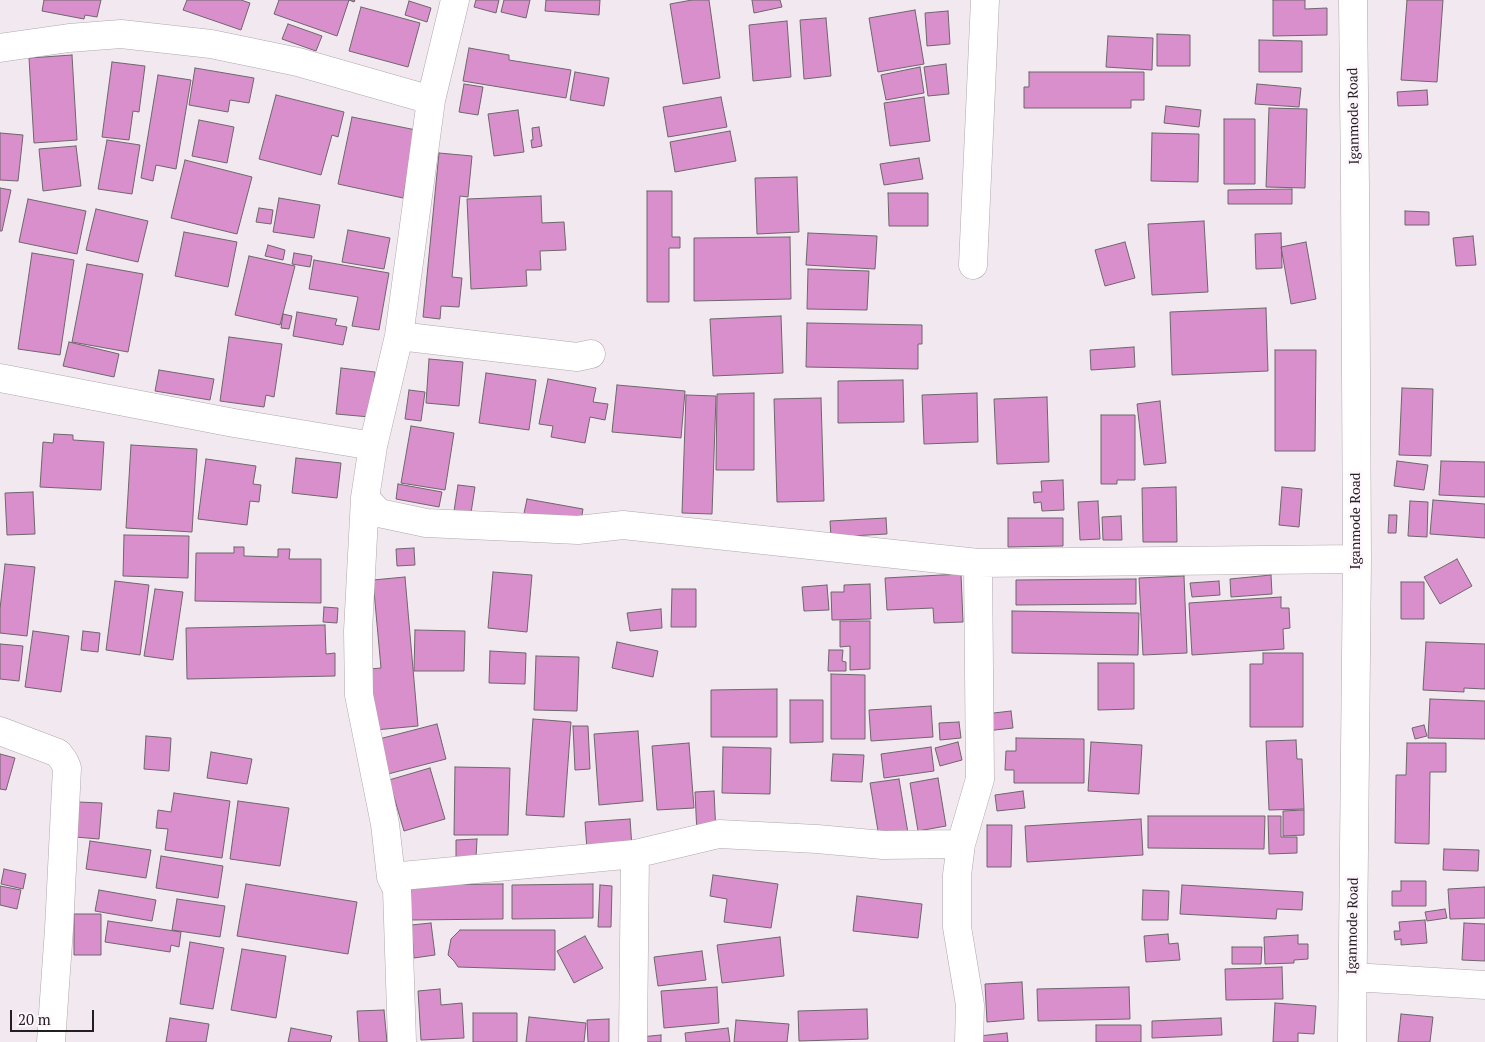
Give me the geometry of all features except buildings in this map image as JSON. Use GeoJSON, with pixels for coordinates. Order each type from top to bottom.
{"type":"FeatureCollection","features":[{"type":"Feature","properties":{"kind":"street"},"geometry":{"type":"LineString","coordinates":[[402,1042],[396,889],[391,877],[385,824],[359,695],[358,630],[365,498],[373,446],[399,336],[431,100],[455,0]]}},
{"type":"Feature","properties":{"kind":"street"},"geometry":{"type":"LineString","coordinates":[[973,266],[985,0]]}},
{"type":"Feature","properties":{"kind":"street","name":"Iganmode Road"},"geometry":{"type":"LineString","coordinates":[[1352,1042],[1357,559],[1353,0]]}},
{"type":"Feature","properties":{"kind":"street"},"geometry":{"type":"LineString","coordinates":[[0,48],[69,38],[121,34],[211,44],[298,62],[431,100]]}},
{"type":"Feature","properties":{"kind":"street"},"geometry":{"type":"LineString","coordinates":[[399,336],[577,357],[592,354]]}},
{"type":"Feature","properties":{"kind":"street"},"geometry":{"type":"LineString","coordinates":[[0,378],[234,423],[373,446]]}},
{"type":"Feature","properties":{"kind":"street"},"geometry":{"type":"LineString","coordinates":[[365,498],[379,513],[426,523],[578,530],[623,526],[978,564],[1357,559]]}},
{"type":"Feature","properties":{"kind":"street"},"geometry":{"type":"LineString","coordinates":[[969,1042],[970,1005],[957,927],[956,875],[961,844],[980,779],[978,564]]}},
{"type":"Feature","properties":{"kind":"street"},"geometry":{"type":"LineString","coordinates":[[0,731],[58,753],[64,761],[66,768],[59,930],[51,1042]]}},
{"type":"Feature","properties":{"kind":"street"},"geometry":{"type":"LineString","coordinates":[[391,877],[635,854],[719,834],[883,844],[961,844]]}},
{"type":"Feature","properties":{"kind":"street"},"geometry":{"type":"LineString","coordinates":[[633,1042],[635,854]]}},
{"type":"Feature","properties":{"kind":"street"},"geometry":{"type":"LineString","coordinates":[[1353,977],[1485,985]]}}]}
